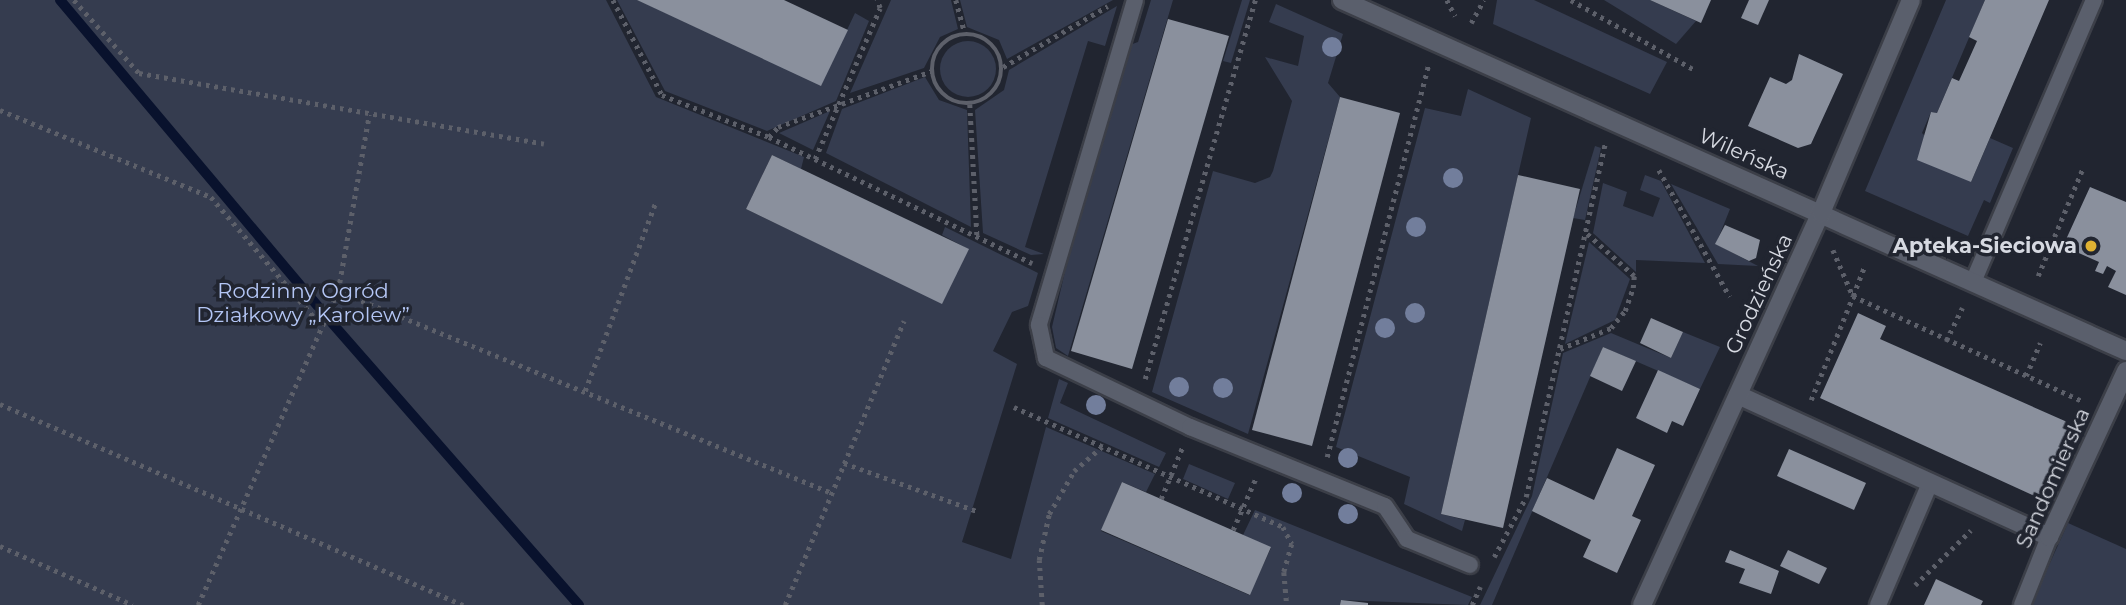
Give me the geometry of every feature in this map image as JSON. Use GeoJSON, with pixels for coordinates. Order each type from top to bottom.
{"type":"FeatureCollection","features":[{"type":"Feature","properties":{"kind":"street","name":"Wileńska"},"geometry":{"type":"LineString","coordinates":[[1342,0],[2126,351]]}},
{"type":"Feature","properties":{"kind":"street","name":"Grodzieńska"},"geometry":{"type":"LineString","coordinates":[[1642,605],[1821,213],[1911,0]]}},
{"type":"Feature","properties":{"kind":"street","name":"Sandomierska"},"geometry":{"type":"LineString","coordinates":[[2049,537],[2126,371]]}},
{"type":"Feature","properties":{"kind":"street"},"geometry":{"type":"LineString","coordinates":[[1738,395],[2049,537]]}},
{"type":"Feature","properties":{"kind":"lane"},"geometry":{"type":"LineString","coordinates":[[1135,0],[1039,325],[1046,358],[1190,427],[1385,506],[1407,539],[1470,565]]}},
{"type":"Feature","properties":{"kind":"lane"},"geometry":{"type":"LineString","coordinates":[[1973,282],[2094,0]]}},
{"type":"Feature","properties":{"kind":"lane"},"geometry":{"type":"LineString","coordinates":[[1878,605],[1930,483]]}},
{"type":"Feature","properties":{"kind":"lane","name":"Sandomierska"},"geometry":{"type":"LineString","coordinates":[[2022,605],[2049,537]]}},
{"type":"Feature","properties":{"kind":"path"},"geometry":{"type":"LineString","coordinates":[[74,0],[139,73],[544,144]]}},
{"type":"Feature","properties":{"kind":"path"},"geometry":{"type":"LineString","coordinates":[[613,0],[662,95],[769,137],[1054,273]]}},
{"type":"Feature","properties":{"kind":"path"},"geometry":{"type":"LineString","coordinates":[[815,159],[841,104],[880,8],[877,0]]}},
{"type":"Feature","properties":{"kind":"path"},"geometry":{"type":"LineString","coordinates":[[957,0],[965,34]]}},
{"type":"Feature","properties":{"kind":"path"},"geometry":{"type":"LineString","coordinates":[[1138,404],[1255,0]]}},
{"type":"Feature","properties":{"kind":"path"},"geometry":{"type":"LineString","coordinates":[[1447,0],[1455,16]]}},
{"type":"Feature","properties":{"kind":"path"},"geometry":{"type":"LineString","coordinates":[[1471,23],[1484,0]]}},
{"type":"Feature","properties":{"kind":"path"},"geometry":{"type":"LineString","coordinates":[[1571,0],[1693,69]]}},
{"type":"Feature","properties":{"kind":"path"},"geometry":{"type":"LineString","coordinates":[[1003,67],[1114,2]]}},
{"type":"Feature","properties":{"kind":"path"},"geometry":{"type":"LineString","coordinates":[[965,34],[995,46],[1003,67],[997,87],[970,104],[949,99],[932,71],[938,50],[965,34]]}},
{"type":"Feature","properties":{"kind":"path"},"geometry":{"type":"LineString","coordinates":[[1321,480],[1428,65]]}},
{"type":"Feature","properties":{"kind":"path"},"geometry":{"type":"LineString","coordinates":[[769,137],[778,127],[932,71]]}},
{"type":"Feature","properties":{"kind":"path"},"geometry":{"type":"LineString","coordinates":[[970,104],[977,236]]}},
{"type":"Feature","properties":{"kind":"path"},"geometry":{"type":"LineString","coordinates":[[0,110],[211,197],[320,324]]}},
{"type":"Feature","properties":{"kind":"path"},"geometry":{"type":"LineString","coordinates":[[198,605],[320,324],[338,291],[369,115]]}},
{"type":"Feature","properties":{"kind":"path"},"geometry":{"type":"LineString","coordinates":[[1492,561],[1526,497],[1605,145],[1617,123]]}},
{"type":"Feature","properties":{"kind":"path"},"geometry":{"type":"LineString","coordinates":[[2038,276],[2083,168]]}},
{"type":"Feature","properties":{"kind":"path"},"geometry":{"type":"LineString","coordinates":[[1659,170],[1730,297]]}},
{"type":"Feature","properties":{"kind":"path"},"geometry":{"type":"LineString","coordinates":[[585,391],[654,204]]}},
{"type":"Feature","properties":{"kind":"path"},"geometry":{"type":"LineString","coordinates":[[1559,349],[1611,328],[1625,312],[1633,288],[1634,276],[1587,234]]}},
{"type":"Feature","properties":{"kind":"path"},"geometry":{"type":"LineString","coordinates":[[1833,250],[1853,296],[1946,341],[2091,405]]}},
{"type":"Feature","properties":{"kind":"path"},"geometry":{"type":"LineString","coordinates":[[1807,410],[1865,265]]}},
{"type":"Feature","properties":{"kind":"path"},"geometry":{"type":"LineString","coordinates":[[338,291],[832,493]]}},
{"type":"Feature","properties":{"kind":"path"},"geometry":{"type":"LineString","coordinates":[[1946,341],[1962,308]]}},
{"type":"Feature","properties":{"kind":"path"},"geometry":{"type":"LineString","coordinates":[[785,605],[904,321]]}},
{"type":"Feature","properties":{"kind":"path"},"geometry":{"type":"LineString","coordinates":[[2026,376],[2040,343]]}},
{"type":"Feature","properties":{"kind":"path"},"geometry":{"type":"LineString","coordinates":[[0,404],[463,605]]}},
{"type":"Feature","properties":{"kind":"path"},"geometry":{"type":"LineString","coordinates":[[1014,407],[1242,510],[1291,535],[1284,572],[1287,605]]}},
{"type":"Feature","properties":{"kind":"path"},"geometry":{"type":"LineString","coordinates":[[1161,499],[1190,427]]}},
{"type":"Feature","properties":{"kind":"path"},"geometry":{"type":"LineString","coordinates":[[1042,605],[1039,560],[1049,514],[1074,471],[1102,447]]}},
{"type":"Feature","properties":{"kind":"path"},"geometry":{"type":"LineString","coordinates":[[1233,530],[1264,457]]}},
{"type":"Feature","properties":{"kind":"path"},"geometry":{"type":"LineString","coordinates":[[844,463],[979,512]]}},
{"type":"Feature","properties":{"kind":"path"},"geometry":{"type":"LineString","coordinates":[[1912,588],[1989,511]]}},
{"type":"Feature","properties":{"kind":"path"},"geometry":{"type":"LineString","coordinates":[[0,546],[133,605]]}},
{"type":"Feature","properties":{"kind":"path"},"geometry":{"type":"LineString","coordinates":[[1472,605],[1481,583]]}},
{"type":"Feature","properties":{"kind":"green space","name":"Rodzinny Ogród Działkowy „Karolew”"},"geometry":{"type":"Polygon","coordinates":[[[0,0],[606,0],[656,97],[804,157],[801,169],[772,155],[746,209],[942,303],[968,249],[942,235],[945,227],[1038,273],[1028,306],[1012,312],[993,351],[1017,364],[962,542],[1011,559],[1046,427],[1155,474],[1146,492],[1122,482],[1101,531],[1249,595],[1271,548],[1243,535],[1255,510],[1472,597],[1468,605],[1341,600],[1340,605],[0,605],[0,0]]]}},
{"type":"Feature","properties":{"kind":"green space"},"geometry":{"type":"Polygon","coordinates":[[[617,0],[638,0],[821,85],[855,13],[869,21],[836,101],[767,131],[665,91],[617,0]]]}},
{"type":"Feature","properties":{"kind":"green space"},"geometry":{"type":"Polygon","coordinates":[[[891,0],[951,0],[958,29],[940,37],[924,68],[850,93],[891,0]]]}},
{"type":"Feature","properties":{"kind":"green space"},"geometry":{"type":"Polygon","coordinates":[[[960,0],[1113,0],[1007,59],[999,40],[967,27],[960,0]]]}},
{"type":"Feature","properties":{"kind":"green space"},"geometry":{"type":"Polygon","coordinates":[[[1151,0],[1173,0],[1068,356],[1056,348],[1052,327],[1127,46],[1138,42],[1151,0]]]}},
{"type":"Feature","properties":{"kind":"green space"},"geometry":{"type":"Polygon","coordinates":[[[1242,0],[1250,0],[1231,63],[1223,61],[1242,0]]]}},
{"type":"Feature","properties":{"kind":"green space"},"geometry":{"type":"Polygon","coordinates":[[[1497,0],[1534,0],[1667,62],[1650,94],[1493,24],[1497,0]]]}},
{"type":"Feature","properties":{"kind":"green space"},"geometry":{"type":"Polygon","coordinates":[[[1604,0],[1650,0],[1696,21],[1676,44],[1604,0]]]}},
{"type":"Feature","properties":{"kind":"green space"},"geometry":{"type":"Polygon","coordinates":[[[1946,0],[1985,0],[1937,113],[1931,112],[1922,133],[1971,182],[1990,138],[2013,148],[1990,203],[1984,200],[1968,236],[1865,191],[1946,0]]]}},
{"type":"Feature","properties":{"kind":"green space"},"geometry":{"type":"Polygon","coordinates":[[[1276,4],[1343,34],[1328,83],[1340,97],[1248,434],[1152,392],[1213,171],[1255,183],[1270,177],[1273,171],[1292,101],[1265,57],[1298,66],[1304,36],[1269,22],[1276,4]]]}},
{"type":"Feature","properties":{"kind":"green space"},"geometry":{"type":"Polygon","coordinates":[[[1117,6],[1105,46],[1088,41],[1025,247],[1044,254],[1031,255],[983,233],[975,110],[1004,90],[1009,70],[1117,6]]]}},
{"type":"Feature","properties":{"kind":"green space"},"geometry":{"type":"Polygon","coordinates":[[[968,41],[979,43],[988,49],[994,58],[994,80],[988,89],[979,95],[968,97],[957,95],[948,89],[942,80],[940,69],[942,58],[948,49],[957,43],[968,41]]]}},
{"type":"Feature","properties":{"kind":"green space"},"geometry":{"type":"Polygon","coordinates":[[[925,77],[939,100],[967,110],[971,227],[826,153],[842,109],[925,77]]]}},
{"type":"Feature","properties":{"kind":"green space"},"geometry":{"type":"Polygon","coordinates":[[[1468,89],[1531,118],[1441,514],[1465,520],[1462,531],[1404,504],[1410,477],[1336,447],[1425,108],[1461,116],[1468,89]]]}},
{"type":"Feature","properties":{"kind":"green space"},"geometry":{"type":"Polygon","coordinates":[[[830,111],[813,150],[779,133],[830,111]]]}},
{"type":"Feature","properties":{"kind":"green space"},"geometry":{"type":"Polygon","coordinates":[[[1595,146],[1601,148],[1585,220],[1573,218],[1595,146]]]}},
{"type":"Feature","properties":{"kind":"green space"},"geometry":{"type":"Polygon","coordinates":[[[1645,175],[1661,181],[1705,263],[1636,260],[1636,272],[1593,233],[1603,183],[1627,192],[1623,206],[1653,217],[1660,198],[1640,190],[1645,175]]]}},
{"type":"Feature","properties":{"kind":"green space"},"geometry":{"type":"Polygon","coordinates":[[[1671,184],[1730,209],[1716,244],[1758,266],[1718,264],[1671,184]]]}},
{"type":"Feature","properties":{"kind":"green space"},"geometry":{"type":"Polygon","coordinates":[[[1589,242],[1630,279],[1615,320],[1565,344],[1589,242]]]}},
{"type":"Feature","properties":{"kind":"green space"},"geometry":{"type":"Polygon","coordinates":[[[1683,332],[1720,347],[1700,389],[1603,347],[1492,605],[1480,605],[1532,496],[1563,353],[1611,333],[1671,358],[1683,332]]]}},
{"type":"Feature","properties":{"kind":"green space"},"geometry":{"type":"Polygon","coordinates":[[[1059,379],[1068,383],[1060,403],[1166,453],[1159,467],[1048,418],[1059,379]]]}},
{"type":"Feature","properties":{"kind":"green space"},"geometry":{"type":"Polygon","coordinates":[[[1189,464],[1235,483],[1228,499],[1183,479],[1189,464]]]}},
{"type":"Feature","properties":{"kind":"green space"},"geometry":{"type":"Polygon","coordinates":[[[2068,523],[2126,549],[2126,605],[2031,605],[2068,523]]]}},
{"type":"Feature","properties":{"kind":"building"},"geometry":{"type":"Polygon","coordinates":[[[637,0],[784,0],[848,30],[821,86],[637,0]]]}},
{"type":"Feature","properties":{"kind":"building"},"geometry":{"type":"Polygon","coordinates":[[[1650,0],[1711,0],[1701,23],[1650,0]]]}},
{"type":"Feature","properties":{"kind":"building"},"geometry":{"type":"Polygon","coordinates":[[[1749,0],[1769,0],[1758,25],[1741,18],[1749,0]]]}},
{"type":"Feature","properties":{"kind":"building"},"geometry":{"type":"Polygon","coordinates":[[[1985,0],[2049,0],[1971,182],[1917,160],[1931,112],[1937,113],[1952,78],[1959,81],[1977,41],[1969,37],[1985,0]]]}},
{"type":"Feature","properties":{"kind":"building"},"geometry":{"type":"Polygon","coordinates":[[[1168,19],[1229,36],[1132,369],[1071,351],[1168,19]]]}},
{"type":"Feature","properties":{"kind":"building"},"geometry":{"type":"Polygon","coordinates":[[[1799,54],[1843,74],[1811,144],[1798,148],[1748,126],[1770,77],[1786,84],[1792,80],[1799,54]]]}},
{"type":"Feature","properties":{"kind":"building"},"geometry":{"type":"Polygon","coordinates":[[[1340,97],[1400,113],[1312,446],[1252,430],[1340,97]]]}},
{"type":"Feature","properties":{"kind":"building"},"geometry":{"type":"Polygon","coordinates":[[[772,155],[969,249],[942,304],[746,209],[772,155]]]}},
{"type":"Feature","properties":{"kind":"building"},"geometry":{"type":"Polygon","coordinates":[[[1518,175],[1580,189],[1503,528],[1441,514],[1518,175]]]}},
{"type":"Feature","properties":{"kind":"building"},"geometry":{"type":"Polygon","coordinates":[[[2090,187],[2126,202],[2126,295],[2108,287],[2116,271],[2107,266],[2103,274],[2095,271],[2099,262],[2063,246],[2090,187]]]}},
{"type":"Feature","properties":{"kind":"building"},"geometry":{"type":"Polygon","coordinates":[[[1725,225],[1760,240],[1756,258],[1749,261],[1715,244],[1725,225]]]}},
{"type":"Feature","properties":{"kind":"building"},"geometry":{"type":"Polygon","coordinates":[[[1858,313],[1886,326],[1880,339],[2074,425],[2041,499],[1820,398],[1858,313]]]}},
{"type":"Feature","properties":{"kind":"building"},"geometry":{"type":"Polygon","coordinates":[[[1651,318],[1683,332],[1671,358],[1640,343],[1651,318]]]}},
{"type":"Feature","properties":{"kind":"building"},"geometry":{"type":"Polygon","coordinates":[[[1603,347],[1636,361],[1622,391],[1590,376],[1603,347]]]}},
{"type":"Feature","properties":{"kind":"building"},"geometry":{"type":"Polygon","coordinates":[[[1658,370],[1700,389],[1683,426],[1672,421],[1667,433],[1636,418],[1658,370]]]}},
{"type":"Feature","properties":{"kind":"building"},"geometry":{"type":"Polygon","coordinates":[[[1617,448],[1655,465],[1632,516],[1641,520],[1617,573],[1583,557],[1591,540],[1532,511],[1547,478],[1594,500],[1617,448]]]}},
{"type":"Feature","properties":{"kind":"building"},"geometry":{"type":"Polygon","coordinates":[[[1789,449],[1866,483],[1854,510],[1777,476],[1789,449]]]}},
{"type":"Feature","properties":{"kind":"building"},"geometry":{"type":"Polygon","coordinates":[[[1122,482],[1271,547],[1250,595],[1101,530],[1122,482]]]}},
{"type":"Feature","properties":{"kind":"building"},"geometry":{"type":"Polygon","coordinates":[[[1730,550],[1779,571],[1771,594],[1739,583],[1745,569],[1725,562],[1730,550]]]}},
{"type":"Feature","properties":{"kind":"building"},"geometry":{"type":"Polygon","coordinates":[[[1788,550],[1827,568],[1819,584],[1780,566],[1788,550]]]}},
{"type":"Feature","properties":{"kind":"building"},"geometry":{"type":"Polygon","coordinates":[[[1936,579],[1983,601],[1981,605],[1924,605],[1936,579]]]}},
{"type":"Feature","properties":{"kind":"building"},"geometry":{"type":"Polygon","coordinates":[[[1341,600],[1368,603],[1368,605],[1340,605],[1341,600]]]}},
{"type":"Feature","properties":{"kind":"waterway"},"geometry":{"type":"LineString","coordinates":[[60,0],[318,306]]}},
{"type":"Feature","properties":{"kind":"waterway"},"geometry":{"type":"LineString","coordinates":[[332,323],[579,605]]}},
{"type":"Feature","properties":{"kind":"place","name":"Apteka-Sieciowa"},"geometry":{"type":"Point","coordinates":[2091,246]}}]}
